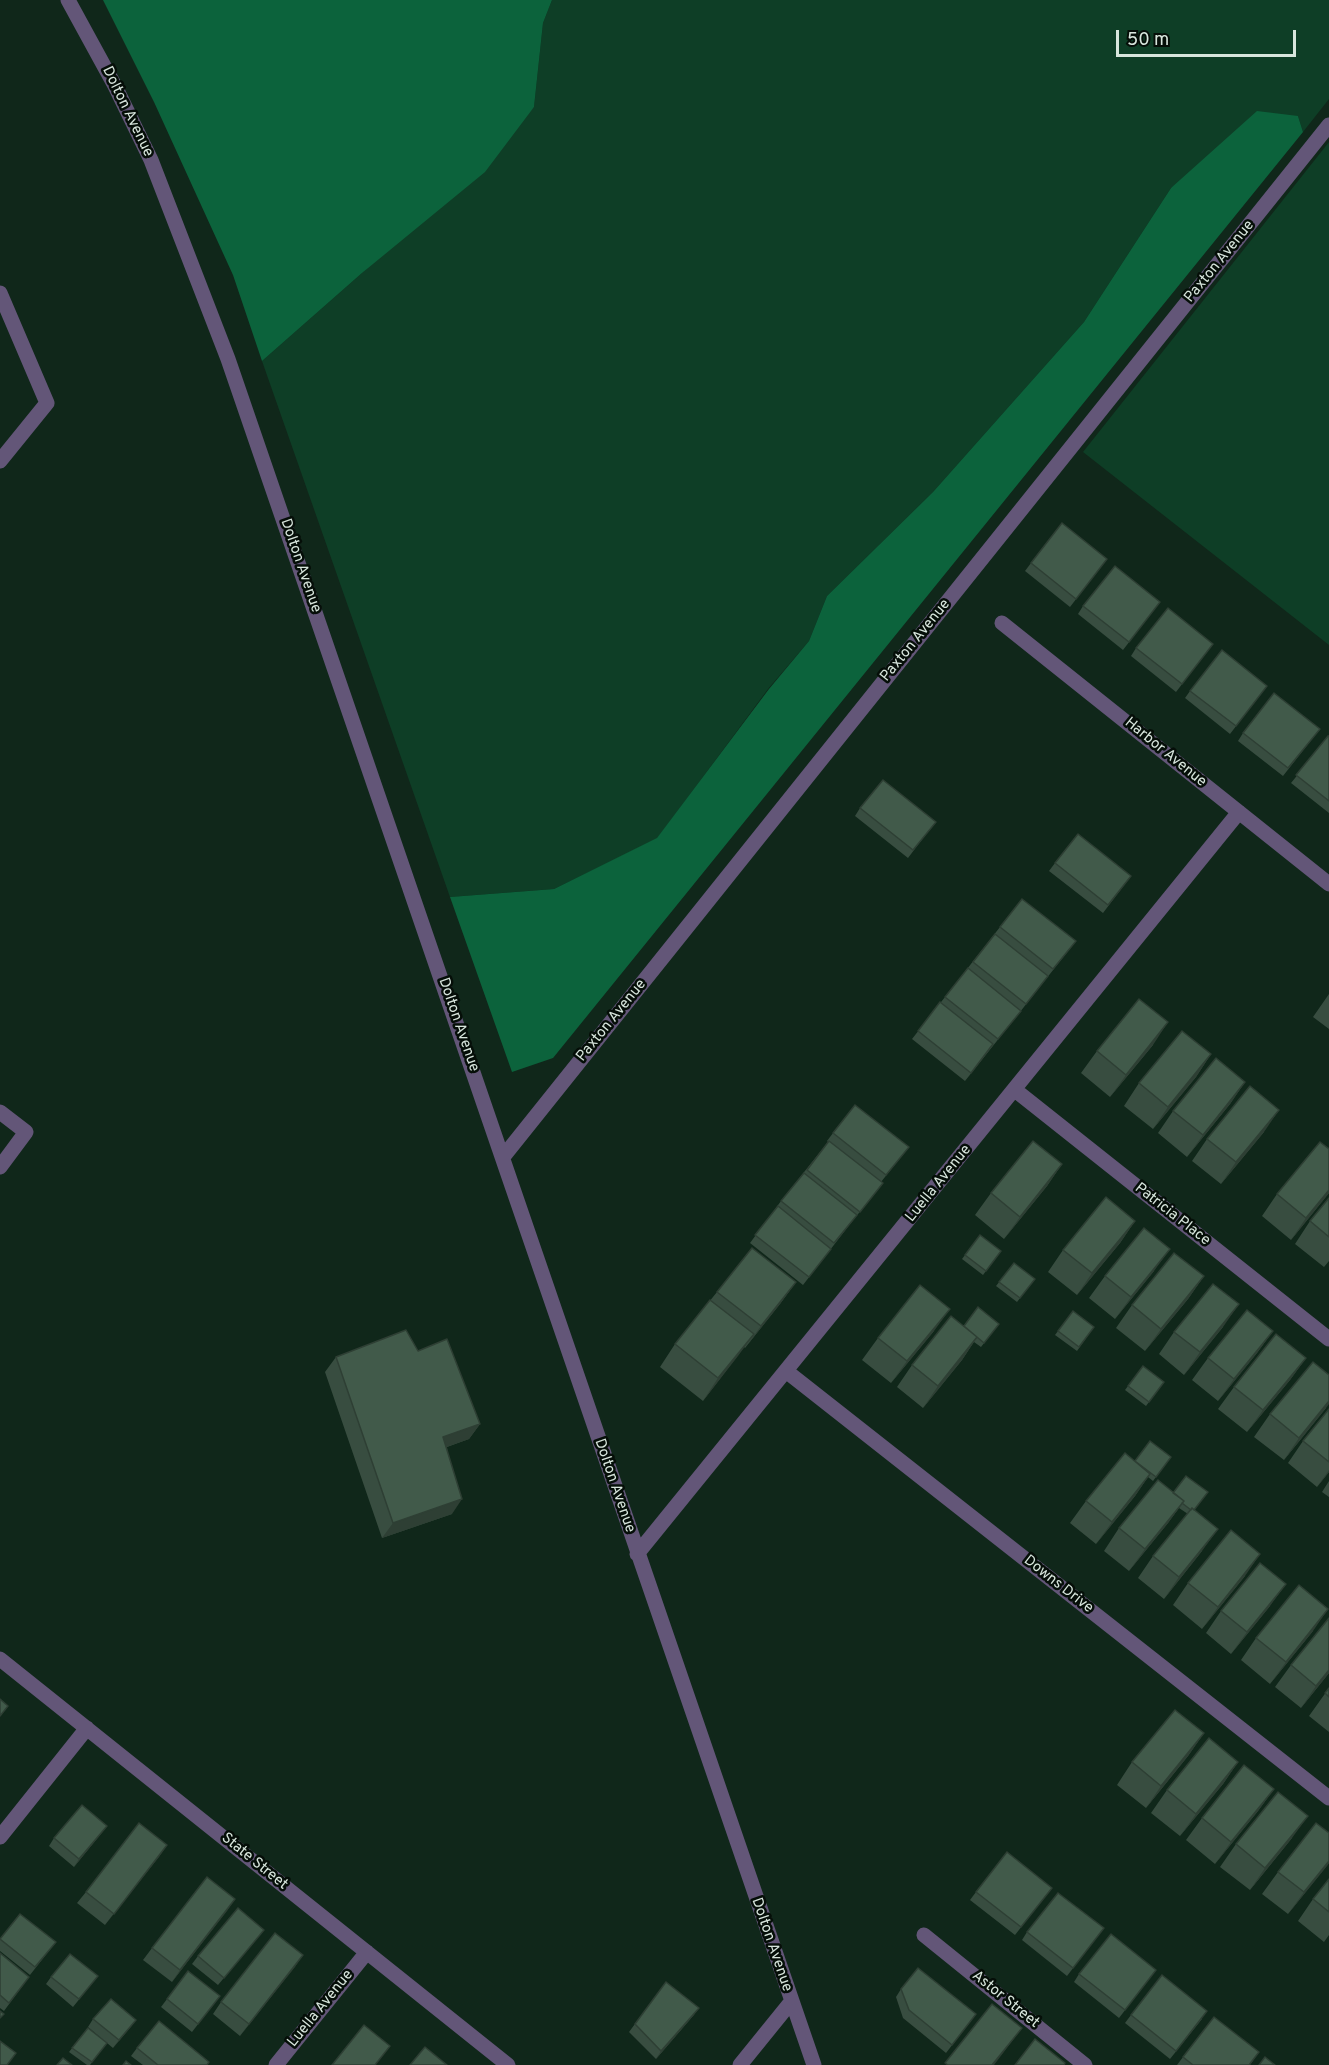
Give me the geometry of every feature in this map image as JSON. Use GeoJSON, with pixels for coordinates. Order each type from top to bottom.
{"type":"FeatureCollection","features":[{"type":"Feature","properties":{"kind":"street","name":"Dolton Avenue"},"geometry":{"type":"LineString","coordinates":[[68,0],[115,86],[146,150],[188,252],[236,381],[814,2065]]}},
{"type":"Feature","properties":{"kind":"street","name":"Paxton Avenue"},"geometry":{"type":"LineString","coordinates":[[503,1157],[1329,125]]}},
{"type":"Feature","properties":{"kind":"street"},"geometry":{"type":"LineString","coordinates":[[0,293],[47,403],[0,461]]}},
{"type":"Feature","properties":{"kind":"street","name":"Harbor Avenue"},"geometry":{"type":"LineString","coordinates":[[1002,623],[1329,884]]}},
{"type":"Feature","properties":{"kind":"street","name":"Luella Avenue"},"geometry":{"type":"LineString","coordinates":[[638,1554],[1239,812]]}},
{"type":"Feature","properties":{"kind":"street","name":"Patricia Place"},"geometry":{"type":"LineString","coordinates":[[1015,1090],[1329,1339]]}},
{"type":"Feature","properties":{"kind":"street"},"geometry":{"type":"LineString","coordinates":[[0,1112],[26,1132],[0,1167]]}},
{"type":"Feature","properties":{"kind":"street","name":"Downs Drive"},"geometry":{"type":"LineString","coordinates":[[786,1371],[1329,1798]]}},
{"type":"Feature","properties":{"kind":"street","name":"State Street"},"geometry":{"type":"LineString","coordinates":[[0,1659],[508,2065]]}},
{"type":"Feature","properties":{"kind":"street"},"geometry":{"type":"LineString","coordinates":[[0,1837],[87,1728]]}},
{"type":"Feature","properties":{"kind":"street","name":"Astor Street"},"geometry":{"type":"LineString","coordinates":[[924,1935],[1085,2065]]}},
{"type":"Feature","properties":{"kind":"street","name":"Luella Avenue"},"geometry":{"type":"LineString","coordinates":[[276,2065],[367,1952]]}},
{"type":"Feature","properties":{"kind":"street"},"geometry":{"type":"LineString","coordinates":[[740,2065],[791,2002]]}},
{"type":"Feature","properties":{"kind":"green space"},"geometry":{"type":"Polygon","coordinates":[[[103,0],[552,0],[543,23],[534,107],[485,172],[362,273],[262,361],[233,275],[154,102],[103,0]]]}},
{"type":"Feature","properties":{"kind":"green space"},"geometry":{"type":"Polygon","coordinates":[[[552,0],[1329,0],[1329,99],[1303,132],[1298,116],[1171,188],[1084,322],[933,492],[827,596],[809,641],[768,689],[657,839],[554,889],[450,897],[262,361],[362,273],[534,107],[543,23],[552,0]]]}},
{"type":"Feature","properties":{"kind":"green space"},"geometry":{"type":"Polygon","coordinates":[[[1257,111],[1298,116],[1303,132],[553,1058],[512,1072],[450,897],[554,889],[657,838],[769,689],[809,641],[827,596],[933,492],[1084,322],[1171,188],[1257,111]]]}},
{"type":"Feature","properties":{"kind":"green space"},"geometry":{"type":"Polygon","coordinates":[[[1329,142],[1329,645],[1083,452],[1329,142]]]}},
{"type":"Feature","properties":{"kind":"building"},"geometry":{"type":"Polygon","coordinates":[[[1062,523],[1107,559],[1076,599],[1031,563],[1062,523]]]}},
{"type":"Feature","properties":{"kind":"building"},"geometry":{"type":"Polygon","coordinates":[[[1115,566],[1160,602],[1129,642],[1083,606],[1115,566]]]}},
{"type":"Feature","properties":{"kind":"building"},"geometry":{"type":"Polygon","coordinates":[[[1168,608],[1213,644],[1182,684],[1136,648],[1168,608]]]}},
{"type":"Feature","properties":{"kind":"building"},"geometry":{"type":"Polygon","coordinates":[[[1222,650],[1267,686],[1236,726],[1190,691],[1222,650]]]}},
{"type":"Feature","properties":{"kind":"building"},"geometry":{"type":"Polygon","coordinates":[[[1274,693],[1320,729],[1288,768],[1243,733],[1274,693]]]}},
{"type":"Feature","properties":{"kind":"building"},"geometry":{"type":"Polygon","coordinates":[[[1329,736],[1329,801],[1296,775],[1329,736]]]}},
{"type":"Feature","properties":{"kind":"building"},"geometry":{"type":"Polygon","coordinates":[[[883,780],[936,822],[913,850],[860,808],[883,780]]]}},
{"type":"Feature","properties":{"kind":"building"},"geometry":{"type":"Polygon","coordinates":[[[1078,834],[1131,876],[1108,905],[1055,863],[1078,834]]]}},
{"type":"Feature","properties":{"kind":"building"},"geometry":{"type":"Polygon","coordinates":[[[1022,899],[1076,941],[1053,969],[1000,927],[1022,899]]]}},
{"type":"Feature","properties":{"kind":"building"},"geometry":{"type":"Polygon","coordinates":[[[995,934],[1048,976],[1026,1004],[973,962],[995,934]]]}},
{"type":"Feature","properties":{"kind":"building"},"geometry":{"type":"Polygon","coordinates":[[[968,968],[1021,1011],[998,1039],[945,997],[968,968]]]}},
{"type":"Feature","properties":{"kind":"building"},"geometry":{"type":"Polygon","coordinates":[[[1139,999],[1168,1022],[1126,1075],[1097,1051],[1139,999]]]}},
{"type":"Feature","properties":{"kind":"building"},"geometry":{"type":"Polygon","coordinates":[[[940,1002],[993,1044],[971,1073],[918,1031],[940,1002]]]}},
{"type":"Feature","properties":{"kind":"building"},"geometry":{"type":"Polygon","coordinates":[[[1182,1031],[1211,1054],[1168,1107],[1139,1083],[1182,1031]]]}},
{"type":"Feature","properties":{"kind":"building"},"geometry":{"type":"Polygon","coordinates":[[[1216,1058],[1245,1082],[1203,1135],[1173,1111],[1216,1058]]]}},
{"type":"Feature","properties":{"kind":"building"},"geometry":{"type":"Polygon","coordinates":[[[1250,1086],[1279,1110],[1236,1162],[1207,1139],[1250,1086]]]}},
{"type":"Feature","properties":{"kind":"building"},"geometry":{"type":"Polygon","coordinates":[[[855,1105],[909,1147],[886,1175],[833,1133],[855,1105]]]}},
{"type":"Feature","properties":{"kind":"building"},"geometry":{"type":"Polygon","coordinates":[[[829,1141],[883,1183],[860,1212],[807,1170],[829,1141]]]}},
{"type":"Feature","properties":{"kind":"building"},"geometry":{"type":"Polygon","coordinates":[[[1033,1141],[1062,1164],[1020,1217],[991,1193],[1033,1141]]]}},
{"type":"Feature","properties":{"kind":"building"},"geometry":{"type":"Polygon","coordinates":[[[1320,1142],[1329,1149],[1329,1190],[1306,1218],[1277,1194],[1320,1142]]]}},
{"type":"Feature","properties":{"kind":"building"},"geometry":{"type":"Polygon","coordinates":[[[804,1173],[857,1215],[834,1243],[781,1201],[804,1173]]]}},
{"type":"Feature","properties":{"kind":"building"},"geometry":{"type":"Polygon","coordinates":[[[1106,1197],[1135,1221],[1092,1273],[1063,1250],[1106,1197]]]}},
{"type":"Feature","properties":{"kind":"building"},"geometry":{"type":"Polygon","coordinates":[[[1329,1198],[1329,1237],[1310,1221],[1329,1198]]]}},
{"type":"Feature","properties":{"kind":"building"},"geometry":{"type":"Polygon","coordinates":[[[778,1206],[831,1249],[809,1277],[755,1235],[778,1206]]]}},
{"type":"Feature","properties":{"kind":"building"},"geometry":{"type":"Polygon","coordinates":[[[1144,1228],[1170,1249],[1131,1297],[1105,1276],[1144,1228]]]}},
{"type":"Feature","properties":{"kind":"building"},"geometry":{"type":"Polygon","coordinates":[[[980,1235],[1001,1251],[986,1271],[965,1255],[980,1235]]]}},
{"type":"Feature","properties":{"kind":"building"},"geometry":{"type":"Polygon","coordinates":[[[752,1248],[796,1282],[761,1326],[717,1292],[752,1248]]]}},
{"type":"Feature","properties":{"kind":"building"},"geometry":{"type":"Polygon","coordinates":[[[1174,1253],[1204,1276],[1161,1329],[1132,1305],[1174,1253]]]}},
{"type":"Feature","properties":{"kind":"building"},"geometry":{"type":"Polygon","coordinates":[[[1014,1263],[1035,1279],[1020,1298],[999,1282],[1014,1263]]]}},
{"type":"Feature","properties":{"kind":"building"},"geometry":{"type":"Polygon","coordinates":[[[1213,1284],[1239,1304],[1200,1352],[1174,1332],[1213,1284]]]}},
{"type":"Feature","properties":{"kind":"building"},"geometry":{"type":"Polygon","coordinates":[[[920,1285],[950,1309],[907,1361],[878,1338],[920,1285]]]}},
{"type":"Feature","properties":{"kind":"building"},"geometry":{"type":"Polygon","coordinates":[[[710,1300],[754,1334],[718,1378],[675,1344],[710,1300]]]}},
{"type":"Feature","properties":{"kind":"building"},"geometry":{"type":"Polygon","coordinates":[[[978,1307],[999,1324],[984,1343],[964,1326],[978,1307]]]}},
{"type":"Feature","properties":{"kind":"building"},"geometry":{"type":"Polygon","coordinates":[[[1247,1310],[1273,1331],[1234,1379],[1208,1358],[1247,1310]]]}},
{"type":"Feature","properties":{"kind":"building"},"geometry":{"type":"Polygon","coordinates":[[[1073,1311],[1094,1327],[1079,1347],[1058,1331],[1073,1311]]]}},
{"type":"Feature","properties":{"kind":"building"},"geometry":{"type":"Polygon","coordinates":[[[951,1316],[977,1337],[938,1386],[912,1365],[951,1316]]]}},
{"type":"Feature","properties":{"kind":"building"},"geometry":{"type":"Polygon","coordinates":[[[406,1330],[418,1351],[447,1339],[480,1424],[443,1437],[462,1499],[393,1523],[336,1357],[406,1330]]]}},
{"type":"Feature","properties":{"kind":"building"},"geometry":{"type":"Polygon","coordinates":[[[1276,1334],[1306,1358],[1263,1410],[1234,1387],[1276,1334]]]}},
{"type":"Feature","properties":{"kind":"building"},"geometry":{"type":"Polygon","coordinates":[[[1313,1362],[1329,1375],[1329,1401],[1299,1438],[1270,1414],[1313,1362]]]}},
{"type":"Feature","properties":{"kind":"building"},"geometry":{"type":"Polygon","coordinates":[[[1143,1366],[1164,1382],[1149,1402],[1128,1386],[1143,1366]]]}},
{"type":"Feature","properties":{"kind":"building"},"geometry":{"type":"Polygon","coordinates":[[[1329,1409],[1329,1462],[1303,1441],[1329,1409]]]}},
{"type":"Feature","properties":{"kind":"building"},"geometry":{"type":"Polygon","coordinates":[[[1150,1441],[1171,1457],[1156,1477],[1135,1461],[1150,1441]]]}},
{"type":"Feature","properties":{"kind":"building"},"geometry":{"type":"Polygon","coordinates":[[[1125,1453],[1150,1474],[1112,1522],[1086,1501],[1125,1453]]]}},
{"type":"Feature","properties":{"kind":"building"},"geometry":{"type":"Polygon","coordinates":[[[1186,1476],[1208,1492],[1194,1510],[1182,1503],[1184,1501],[1173,1493],[1186,1476]]]}},
{"type":"Feature","properties":{"kind":"building"},"geometry":{"type":"Polygon","coordinates":[[[1158,1480],[1184,1501],[1145,1549],[1119,1528],[1158,1480]]]}},
{"type":"Feature","properties":{"kind":"building"},"geometry":{"type":"Polygon","coordinates":[[[1192,1508],[1218,1529],[1179,1577],[1153,1556],[1192,1508]]]}},
{"type":"Feature","properties":{"kind":"building"},"geometry":{"type":"Polygon","coordinates":[[[1231,1530],[1260,1554],[1218,1607],[1188,1583],[1231,1530]]]}},
{"type":"Feature","properties":{"kind":"building"},"geometry":{"type":"Polygon","coordinates":[[[1260,1563],[1286,1584],[1247,1632],[1221,1611],[1260,1563]]]}},
{"type":"Feature","properties":{"kind":"building"},"geometry":{"type":"Polygon","coordinates":[[[1299,1585],[1328,1609],[1286,1662],[1256,1638],[1299,1585]]]}},
{"type":"Feature","properties":{"kind":"building"},"geometry":{"type":"Polygon","coordinates":[[[1329,1618],[1329,1670],[1316,1686],[1291,1665],[1329,1618]]]}},
{"type":"Feature","properties":{"kind":"building"},"geometry":{"type":"Polygon","coordinates":[[[0,1699],[8,1706],[0,1716],[0,1699]]]}},
{"type":"Feature","properties":{"kind":"building"},"geometry":{"type":"Polygon","coordinates":[[[1175,1710],[1204,1733],[1161,1786],[1132,1762],[1175,1710]]]}},
{"type":"Feature","properties":{"kind":"building"},"geometry":{"type":"Polygon","coordinates":[[[1209,1738],[1238,1762],[1196,1814],[1167,1790],[1209,1738]]]}},
{"type":"Feature","properties":{"kind":"building"},"geometry":{"type":"Polygon","coordinates":[[[1244,1765],[1274,1789],[1231,1842],[1202,1818],[1244,1765]]]}},
{"type":"Feature","properties":{"kind":"building"},"geometry":{"type":"Polygon","coordinates":[[[1278,1792],[1308,1816],[1265,1868],[1236,1844],[1278,1792]]]}},
{"type":"Feature","properties":{"kind":"building"},"geometry":{"type":"Polygon","coordinates":[[[82,1805],[107,1826],[79,1859],[54,1838],[82,1805]]]}},
{"type":"Feature","properties":{"kind":"building"},"geometry":{"type":"Polygon","coordinates":[[[139,1823],[167,1845],[114,1914],[86,1892],[139,1823]]]}},
{"type":"Feature","properties":{"kind":"building"},"geometry":{"type":"Polygon","coordinates":[[[1316,1823],[1329,1833],[1329,1861],[1304,1892],[1278,1872],[1316,1823]]]}},
{"type":"Feature","properties":{"kind":"building"},"geometry":{"type":"Polygon","coordinates":[[[1007,1852],[1052,1888],[1021,1927],[976,1892],[1007,1852]]]}},
{"type":"Feature","properties":{"kind":"building"},"geometry":{"type":"Polygon","coordinates":[[[207,1877],[235,1899],[180,1970],[152,1948],[207,1877]]]}},
{"type":"Feature","properties":{"kind":"building"},"geometry":{"type":"Polygon","coordinates":[[[1329,1879],[1329,1912],[1313,1899],[1329,1879]]]}},
{"type":"Feature","properties":{"kind":"building"},"geometry":{"type":"Polygon","coordinates":[[[1058,1893],[1104,1928],[1073,1968],[1027,1932],[1058,1893]]]}},
{"type":"Feature","properties":{"kind":"building"},"geometry":{"type":"Polygon","coordinates":[[[238,1908],[264,1930],[224,1978],[198,1956],[238,1908]]]}},
{"type":"Feature","properties":{"kind":"building"},"geometry":{"type":"Polygon","coordinates":[[[20,1914],[56,1942],[35,1967],[0,1939],[20,1914]]]}},
{"type":"Feature","properties":{"kind":"building"},"geometry":{"type":"Polygon","coordinates":[[[275,1933],[303,1955],[249,2024],[221,2002],[275,1933]]]}},
{"type":"Feature","properties":{"kind":"building"},"geometry":{"type":"Polygon","coordinates":[[[1111,1934],[1156,1970],[1125,2010],[1079,1974],[1111,1934]]]}},
{"type":"Feature","properties":{"kind":"building"},"geometry":{"type":"Polygon","coordinates":[[[0,1953],[29,1977],[9,2003],[0,1995],[0,1953]]]}},
{"type":"Feature","properties":{"kind":"building"},"geometry":{"type":"Polygon","coordinates":[[[70,1954],[98,1976],[79,1999],[51,1977],[70,1954]]]}},
{"type":"Feature","properties":{"kind":"building"},"geometry":{"type":"Polygon","coordinates":[[[918,1968],[976,2014],[952,2045],[909,2010],[901,1989],[918,1968]]]}},
{"type":"Feature","properties":{"kind":"building"},"geometry":{"type":"Polygon","coordinates":[[[188,1971],[220,1996],[198,2024],[167,1999],[188,1971]]]}},
{"type":"Feature","properties":{"kind":"building"},"geometry":{"type":"Polygon","coordinates":[[[1162,1975],[1207,2011],[1176,2051],[1131,2015],[1162,1975]]]}},
{"type":"Feature","properties":{"kind":"building"},"geometry":{"type":"Polygon","coordinates":[[[666,1982],[699,2008],[661,2051],[635,2024],[666,1982]]]}},
{"type":"Feature","properties":{"kind":"building"},"geometry":{"type":"Polygon","coordinates":[[[111,1999],[136,2020],[119,2040],[93,2019],[111,1999]]]}},
{"type":"Feature","properties":{"kind":"building"},"geometry":{"type":"Polygon","coordinates":[[[992,2004],[1022,2028],[992,2065],[948,2065],[945,2063],[992,2004]]]}},
{"type":"Feature","properties":{"kind":"building"},"geometry":{"type":"Polygon","coordinates":[[[1214,2017],[1259,2052],[1249,2065],[1193,2065],[1183,2057],[1214,2017]]]}},
{"type":"Feature","properties":{"kind":"building"},"geometry":{"type":"Polygon","coordinates":[[[159,2021],[209,2062],[207,2065],[158,2065],[137,2048],[159,2021]]]}},
{"type":"Feature","properties":{"kind":"building"},"geometry":{"type":"Polygon","coordinates":[[[364,2025],[390,2046],[375,2065],[332,2065],[364,2025]]]}},
{"type":"Feature","properties":{"kind":"building"},"geometry":{"type":"Polygon","coordinates":[[[88,2028],[107,2043],[92,2062],[72,2048],[88,2028]]]}},
{"type":"Feature","properties":{"kind":"building"},"geometry":{"type":"Polygon","coordinates":[[[1035,2039],[1065,2063],[1064,2065],[1015,2065],[1035,2039]]]}},
{"type":"Feature","properties":{"kind":"building"},"geometry":{"type":"Polygon","coordinates":[[[0,2041],[16,2053],[7,2065],[0,2065],[0,2041]]]}},
{"type":"Feature","properties":{"kind":"building"},"geometry":{"type":"Polygon","coordinates":[[[425,2047],[447,2065],[410,2065],[425,2047]]]}},
{"type":"Feature","properties":{"kind":"building"},"geometry":{"type":"Polygon","coordinates":[[[1265,2057],[1275,2065],[1259,2065],[1265,2057]]]}},
{"type":"Feature","properties":{"kind":"building"},"geometry":{"type":"Polygon","coordinates":[[[63,2058],[72,2065],[57,2065],[63,2058]]]}}]}
